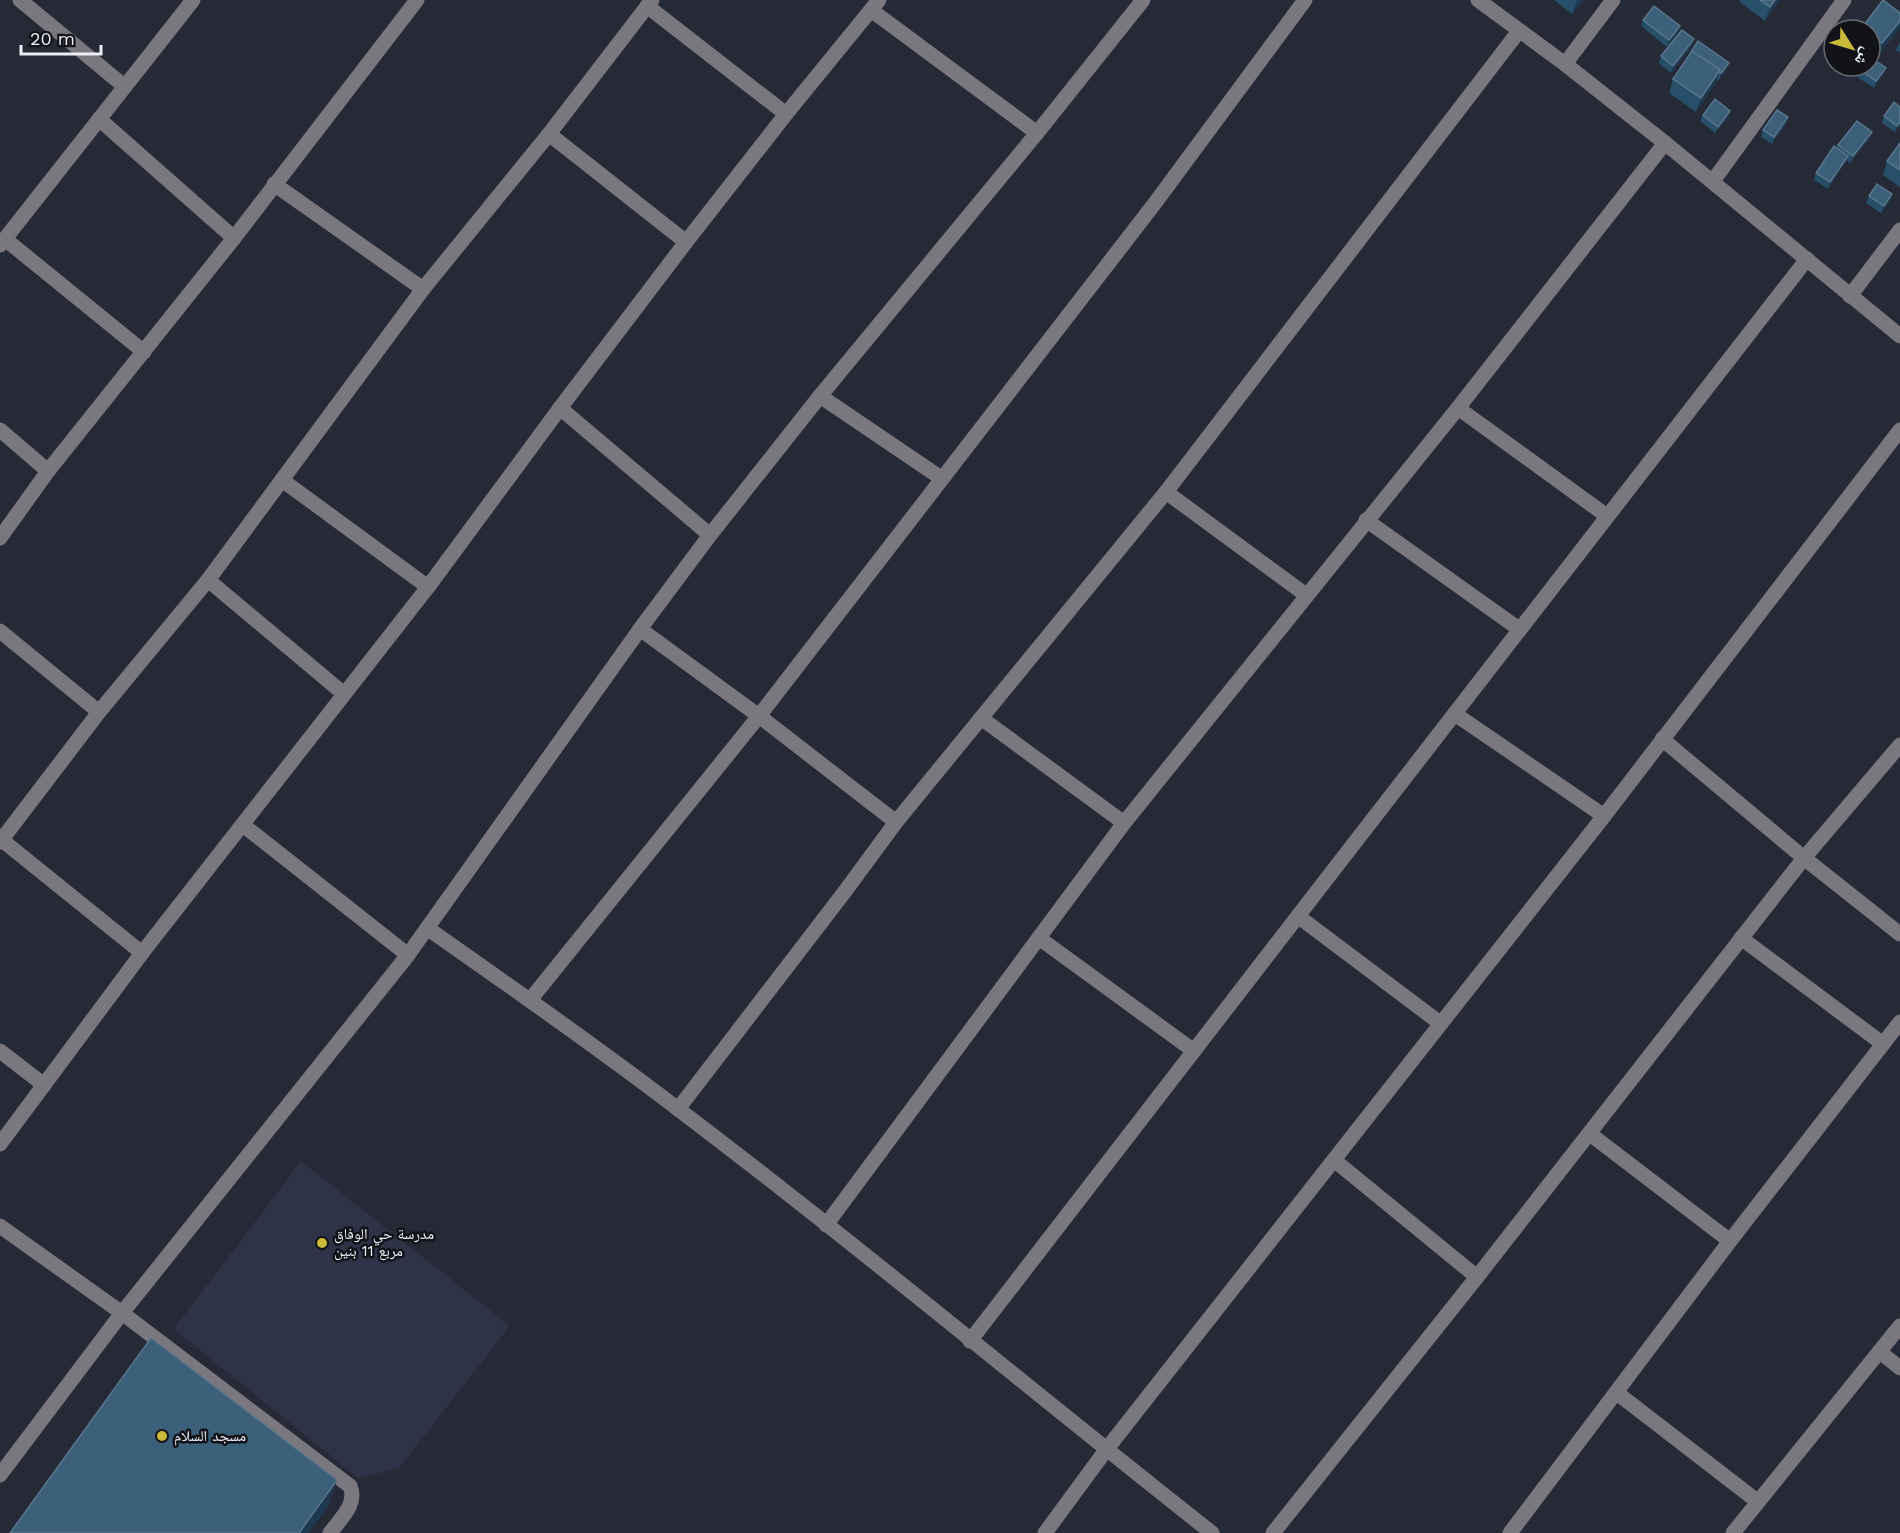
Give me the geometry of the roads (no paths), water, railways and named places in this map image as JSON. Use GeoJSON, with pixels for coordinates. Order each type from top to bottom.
{"type":"FeatureCollection","features":[{"type":"Feature","properties":{"kind":"street"},"geometry":{"type":"LineString","coordinates":[[20,0],[124,86]]}},
{"type":"Feature","properties":{"kind":"street"},"geometry":{"type":"LineString","coordinates":[[144,352],[2,242],[194,0]]}},
{"type":"Feature","properties":{"kind":"street"},"geometry":{"type":"LineString","coordinates":[[0,1475],[123,1312],[408,955],[640,629],[710,536],[820,396],[1037,133],[1143,0]]}},
{"type":"Feature","properties":{"kind":"street"},"geometry":{"type":"LineString","coordinates":[[530,1000],[759,716],[1155,202],[1305,0]]}},
{"type":"Feature","properties":{"kind":"street"},"geometry":{"type":"LineString","coordinates":[[1478,0],[1565,64],[1713,181],[1900,336]]}},
{"type":"Feature","properties":{"kind":"street"},"geometry":{"type":"LineString","coordinates":[[1565,64],[1613,0]]}},
{"type":"Feature","properties":{"kind":"street"},"geometry":{"type":"LineString","coordinates":[[1713,181],[1844,0]]}},
{"type":"Feature","properties":{"kind":"street"},"geometry":{"type":"LineString","coordinates":[[0,538],[48,471],[234,238],[412,2]]}},
{"type":"Feature","properties":{"kind":"street"},"geometry":{"type":"LineString","coordinates":[[141,953],[1,841],[99,712],[208,580],[423,289],[549,134],[650,3],[786,114]]}},
{"type":"Feature","properties":{"kind":"street"},"geometry":{"type":"LineString","coordinates":[[0,1144],[141,953],[428,587],[686,242],[875,5],[1037,133]]}},
{"type":"Feature","properties":{"kind":"street"},"geometry":{"type":"LineString","coordinates":[[678,1109],[846,891],[896,822],[1166,492],[1520,31]]}},
{"type":"Feature","properties":{"kind":"street"},"geometry":{"type":"LineString","coordinates":[[99,119],[234,238]]}},
{"type":"Feature","properties":{"kind":"street"},"geometry":{"type":"LineString","coordinates":[[549,134],[686,242]]}},
{"type":"Feature","properties":{"kind":"street"},"geometry":{"type":"LineString","coordinates":[[826,1225],[1124,823],[1458,408],[1665,143]]}},
{"type":"Feature","properties":{"kind":"street"},"geometry":{"type":"LineString","coordinates":[[274,184],[423,289]]}},
{"type":"Feature","properties":{"kind":"street"},"geometry":{"type":"LineString","coordinates":[[1850,296],[1900,230]]}},
{"type":"Feature","properties":{"kind":"street"},"geometry":{"type":"LineString","coordinates":[[970,1341],[1807,260]]}},
{"type":"Feature","properties":{"kind":"street"},"geometry":{"type":"LineString","coordinates":[[820,396],[941,478]]}},
{"type":"Feature","properties":{"kind":"street"},"geometry":{"type":"LineString","coordinates":[[560,408],[710,536]]}},
{"type":"Feature","properties":{"kind":"street"},"geometry":{"type":"LineString","coordinates":[[1458,408],[1607,516]]}},
{"type":"Feature","properties":{"kind":"street"},"geometry":{"type":"LineString","coordinates":[[1045,1533],[1106,1450],[1604,816],[1900,429]]}},
{"type":"Feature","properties":{"kind":"street"},"geometry":{"type":"LineString","coordinates":[[0,430],[48,471]]}},
{"type":"Feature","properties":{"kind":"street"},"geometry":{"type":"LineString","coordinates":[[282,480],[428,587]]}},
{"type":"Feature","properties":{"kind":"street"},"geometry":{"type":"LineString","coordinates":[[1166,492],[1306,595]]}},
{"type":"Feature","properties":{"kind":"street"},"geometry":{"type":"LineString","coordinates":[[1366,520],[1519,630]]}},
{"type":"Feature","properties":{"kind":"street"},"geometry":{"type":"LineString","coordinates":[[208,580],[344,694]]}},
{"type":"Feature","properties":{"kind":"street"},"geometry":{"type":"LineString","coordinates":[[640,629],[759,716],[896,822]]}},
{"type":"Feature","properties":{"kind":"street"},"geometry":{"type":"LineString","coordinates":[[0,631],[99,712]]}},
{"type":"Feature","properties":{"kind":"street"},"geometry":{"type":"LineString","coordinates":[[1455,714],[1604,816]]}},
{"type":"Feature","properties":{"kind":"street"},"geometry":{"type":"LineString","coordinates":[[981,718],[1124,823]]}},
{"type":"Feature","properties":{"kind":"street"},"geometry":{"type":"LineString","coordinates":[[1662,739],[1804,858],[1900,934]]}},
{"type":"Feature","properties":{"kind":"street"},"geometry":{"type":"LineString","coordinates":[[1273,1533],[1477,1278],[1804,858],[1900,745]]}},
{"type":"Feature","properties":{"kind":"street"},"geometry":{"type":"LineString","coordinates":[[243,825],[408,955]]}},
{"type":"Feature","properties":{"kind":"street"},"geometry":{"type":"LineString","coordinates":[[1299,916],[1440,1023]]}},
{"type":"Feature","properties":{"kind":"street"},"geometry":{"type":"LineString","coordinates":[[427,928],[530,1000],[678,1109],[1212,1533]]}},
{"type":"Feature","properties":{"kind":"street"},"geometry":{"type":"LineString","coordinates":[[1039,938],[1194,1051]]}},
{"type":"Feature","properties":{"kind":"street"},"geometry":{"type":"LineString","coordinates":[[1741,938],[1883,1044]]}},
{"type":"Feature","properties":{"kind":"street"},"geometry":{"type":"LineString","coordinates":[[1510,1533],[1730,1241],[1900,1022]]}},
{"type":"Feature","properties":{"kind":"street"},"geometry":{"type":"LineString","coordinates":[[0,1051],[44,1084]]}},
{"type":"Feature","properties":{"kind":"street"},"geometry":{"type":"LineString","coordinates":[[1590,1134],[1730,1241]]}},
{"type":"Feature","properties":{"kind":"street"},"geometry":{"type":"LineString","coordinates":[[1334,1160],[1477,1278]]}},
{"type":"Feature","properties":{"kind":"street"},"geometry":{"type":"LineString","coordinates":[[0,1226],[123,1312],[350,1486],[353,1494],[352,1503],[330,1533]]}},
{"type":"Feature","properties":{"kind":"street"},"geometry":{"type":"LineString","coordinates":[[1733,1533],[1900,1326]]}},
{"type":"Feature","properties":{"kind":"street"},"geometry":{"type":"LineString","coordinates":[[1880,1352],[1900,1368]]}},
{"type":"Feature","properties":{"kind":"street"},"geometry":{"type":"LineString","coordinates":[[1617,1393],[1757,1501]]}},
{"type":"Feature","properties":{"kind":"place","name":"مدرسة حي الوفاق مربع 11 بنين"},"geometry":{"type":"Point","coordinates":[322,1243]}},
{"type":"Feature","properties":{"kind":"place","name":"مسجد السلام"},"geometry":{"type":"Point","coordinates":[162,1436]}}]}
